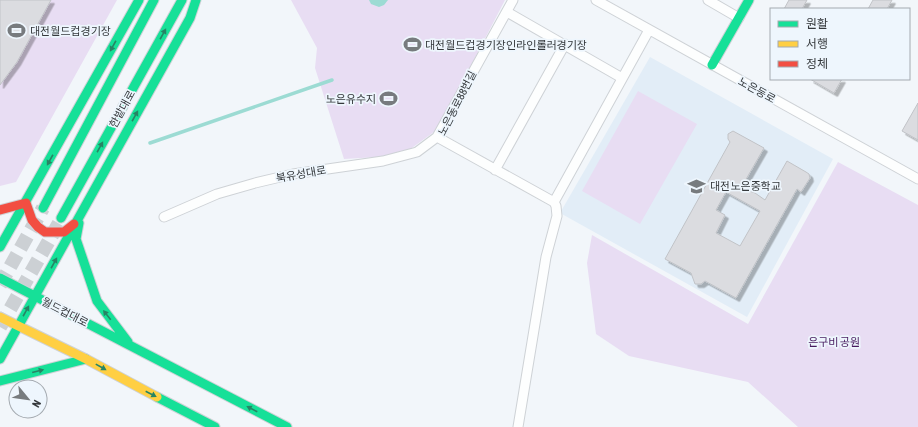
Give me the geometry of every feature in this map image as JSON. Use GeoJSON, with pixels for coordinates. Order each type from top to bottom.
{"type":"FeatureCollection","features":[{"type":"Feature","properties":{"kind":"main road"},"geometry":{"type":"LineString","coordinates":[[0,248],[139,0]]}},
{"type":"Feature","properties":{"kind":"main road","name":"한밭대로"},"geometry":{"type":"LineString","coordinates":[[43,208],[154,0]]}},
{"type":"Feature","properties":{"kind":"main road","name":"한밭대로"},"geometry":{"type":"LineString","coordinates":[[61,218],[182,0]]}},
{"type":"Feature","properties":{"kind":"main road"},"geometry":{"type":"LineString","coordinates":[[0,359],[190,18],[196,0]]}},
{"type":"Feature","properties":{"kind":"main road"},"geometry":{"type":"LineString","coordinates":[[712,65],[749,0]]}},
{"type":"Feature","properties":{"kind":"main road"},"geometry":{"type":"LineString","coordinates":[[0,210],[26,203]]}},
{"type":"Feature","properties":{"kind":"main road"},"geometry":{"type":"LineString","coordinates":[[26,203],[27,211],[33,222],[45,232],[64,232],[75,223]]}},
{"type":"Feature","properties":{"kind":"main road"},"geometry":{"type":"LineString","coordinates":[[82,212],[76,239],[97,301],[131,346],[287,427]]}},
{"type":"Feature","properties":{"kind":"main road","name":"월드컵대로"},"geometry":{"type":"LineString","coordinates":[[0,278],[131,346]]}},
{"type":"Feature","properties":{"kind":"main road"},"geometry":{"type":"LineString","coordinates":[[0,317],[86,359],[215,427]]}},
{"type":"Feature","properties":{"kind":"main road"},"geometry":{"type":"LineString","coordinates":[[0,381],[86,359]]}},
{"type":"Feature","properties":{"kind":"street","name":"노은동로88번길"},"geometry":{"type":"LineString","coordinates":[[513,0],[437,137],[554,202]]}},
{"type":"Feature","properties":{"kind":"street","name":"노은동로"},"geometry":{"type":"LineString","coordinates":[[596,0],[918,179]]}},
{"type":"Feature","properties":{"kind":"street"},"geometry":{"type":"LineString","coordinates":[[708,0],[739,18]]}},
{"type":"Feature","properties":{"kind":"street"},"geometry":{"type":"LineString","coordinates":[[507,12],[622,78]]}},
{"type":"Feature","properties":{"kind":"street"},"geometry":{"type":"LineString","coordinates":[[518,427],[546,257],[557,216],[554,202],[649,30]]}},
{"type":"Feature","properties":{"kind":"street"},"geometry":{"type":"LineString","coordinates":[[495,170],[565,44]]}},
{"type":"Feature","properties":{"kind":"street","name":"북유성대로"},"geometry":{"type":"LineString","coordinates":[[164,217],[217,194],[255,183],[293,174],[383,161],[417,152],[437,137]]}},
{"type":"Feature","properties":{"kind":"shaded area"},"geometry":{"type":"Polygon","coordinates":[[[369,0],[388,0],[384,5],[379,7],[371,4],[369,0]]]}},
{"type":"Feature","properties":{"kind":"shaded area","name":"대전노은중학교"},"geometry":{"type":"Polygon","coordinates":[[[650,57],[833,159],[747,317],[560,213],[650,57]]]}},
{"type":"Feature","properties":{"kind":"green space"},"geometry":{"type":"Polygon","coordinates":[[[0,0],[117,0],[16,182],[0,186],[0,0]]]}},
{"type":"Feature","properties":{"kind":"green space","name":"노은유수지"},"geometry":{"type":"Polygon","coordinates":[[[291,0],[505,0],[438,129],[409,150],[378,157],[344,159],[315,68],[317,48],[291,0]]]}},
{"type":"Feature","properties":{"kind":"green space"},"geometry":{"type":"Polygon","coordinates":[[[638,91],[697,124],[640,224],[582,191],[638,91]]]}},
{"type":"Feature","properties":{"kind":"green space","name":"은구비 공원"},"geometry":{"type":"Polygon","coordinates":[[[838,162],[918,205],[918,427],[798,427],[748,382],[629,356],[596,334],[587,263],[592,235],[748,324],[838,162]]]}},
{"type":"Feature","properties":{"kind":"building","name":"대전월드컵경기장"},"geometry":{"type":"Polygon","coordinates":[[[0,0],[51,0],[17,62],[0,85],[0,0]]]}},
{"type":"Feature","properties":{"kind":"building"},"geometry":{"type":"Polygon","coordinates":[[[789,0],[807,0],[803,8],[785,8],[789,0]]]}},
{"type":"Feature","properties":{"kind":"building"},"geometry":{"type":"Polygon","coordinates":[[[873,0],[892,0],[888,8],[869,8],[873,0]]]}},
{"type":"Feature","properties":{"kind":"building"},"geometry":{"type":"Polygon","coordinates":[[[812,80],[841,80],[834,93],[812,80]]]}},
{"type":"Feature","properties":{"kind":"building"},"geometry":{"type":"Polygon","coordinates":[[[918,103],[918,140],[902,131],[918,103]]]}},
{"type":"Feature","properties":{"kind":"building"},"geometry":{"type":"Polygon","coordinates":[[[733,131],[764,148],[741,188],[755,193],[765,200],[787,161],[809,174],[810,178],[801,192],[797,189],[736,298],[705,281],[701,284],[695,284],[691,273],[665,259],[730,142],[728,139],[728,134],[733,131]],[[726,192],[716,210],[725,215],[716,233],[740,246],[760,211],[726,192]]]}},
{"type":"Feature","properties":{"kind":"waterway"},"geometry":{"type":"LineString","coordinates":[[150,143],[332,80]]}},
{"type":"Feature","properties":{"kind":"tunnel"},"geometry":{"type":"LineString","coordinates":[[0,285],[43,208]]}},
{"type":"Feature","properties":{"kind":"tunnel"},"geometry":{"type":"LineString","coordinates":[[0,327],[59,223]]}},
{"type":"Feature","properties":{"kind":"traffic: fast"},"geometry":{"type":"LineString","coordinates":[[0,247],[139,0]]}},
{"type":"Feature","properties":{"kind":"traffic: fast"},"geometry":{"type":"LineString","coordinates":[[43,208],[154,0]]}},
{"type":"Feature","properties":{"kind":"traffic: fast"},"geometry":{"type":"LineString","coordinates":[[61,218],[182,0]]}},
{"type":"Feature","properties":{"kind":"traffic: fast"},"geometry":{"type":"LineString","coordinates":[[0,359],[190,18],[196,0]]}},
{"type":"Feature","properties":{"kind":"traffic: fast"},"geometry":{"type":"LineString","coordinates":[[712,65],[749,0]]}},
{"type":"Feature","properties":{"kind":"traffic: fast"},"geometry":{"type":"LineString","coordinates":[[79,223],[76,239],[97,301],[128,342]]}},
{"type":"Feature","properties":{"kind":"traffic: fast"},"geometry":{"type":"LineString","coordinates":[[0,278],[287,427]]}},
{"type":"Feature","properties":{"kind":"traffic: fast"},"geometry":{"type":"LineString","coordinates":[[0,381],[86,359]]}},
{"type":"Feature","properties":{"kind":"traffic: fast"},"geometry":{"type":"LineString","coordinates":[[157,397],[215,427]]}},
{"type":"Feature","properties":{"kind":"traffic: slow"},"geometry":{"type":"LineString","coordinates":[[0,317],[86,359],[157,397]]}},
{"type":"Feature","properties":{"kind":"traffic: jam"},"geometry":{"type":"LineString","coordinates":[[0,210],[26,203],[32,220],[45,232],[64,232],[74,224]]}},
{"type":"Feature","properties":{"kind":"place","name":"대전월드컵경기장"},"geometry":{"type":"Point","coordinates":[17,31]}},
{"type":"Feature","properties":{"kind":"place","name":"대전월드컵경기장인라인롤러경기장"},"geometry":{"type":"Point","coordinates":[412,45]}},
{"type":"Feature","properties":{"kind":"place","name":"노은유수지"},"geometry":{"type":"Point","coordinates":[389,99]}},
{"type":"Feature","properties":{"kind":"place","name":"대전노은중학교"},"geometry":{"type":"Point","coordinates":[697,186]}}]}
